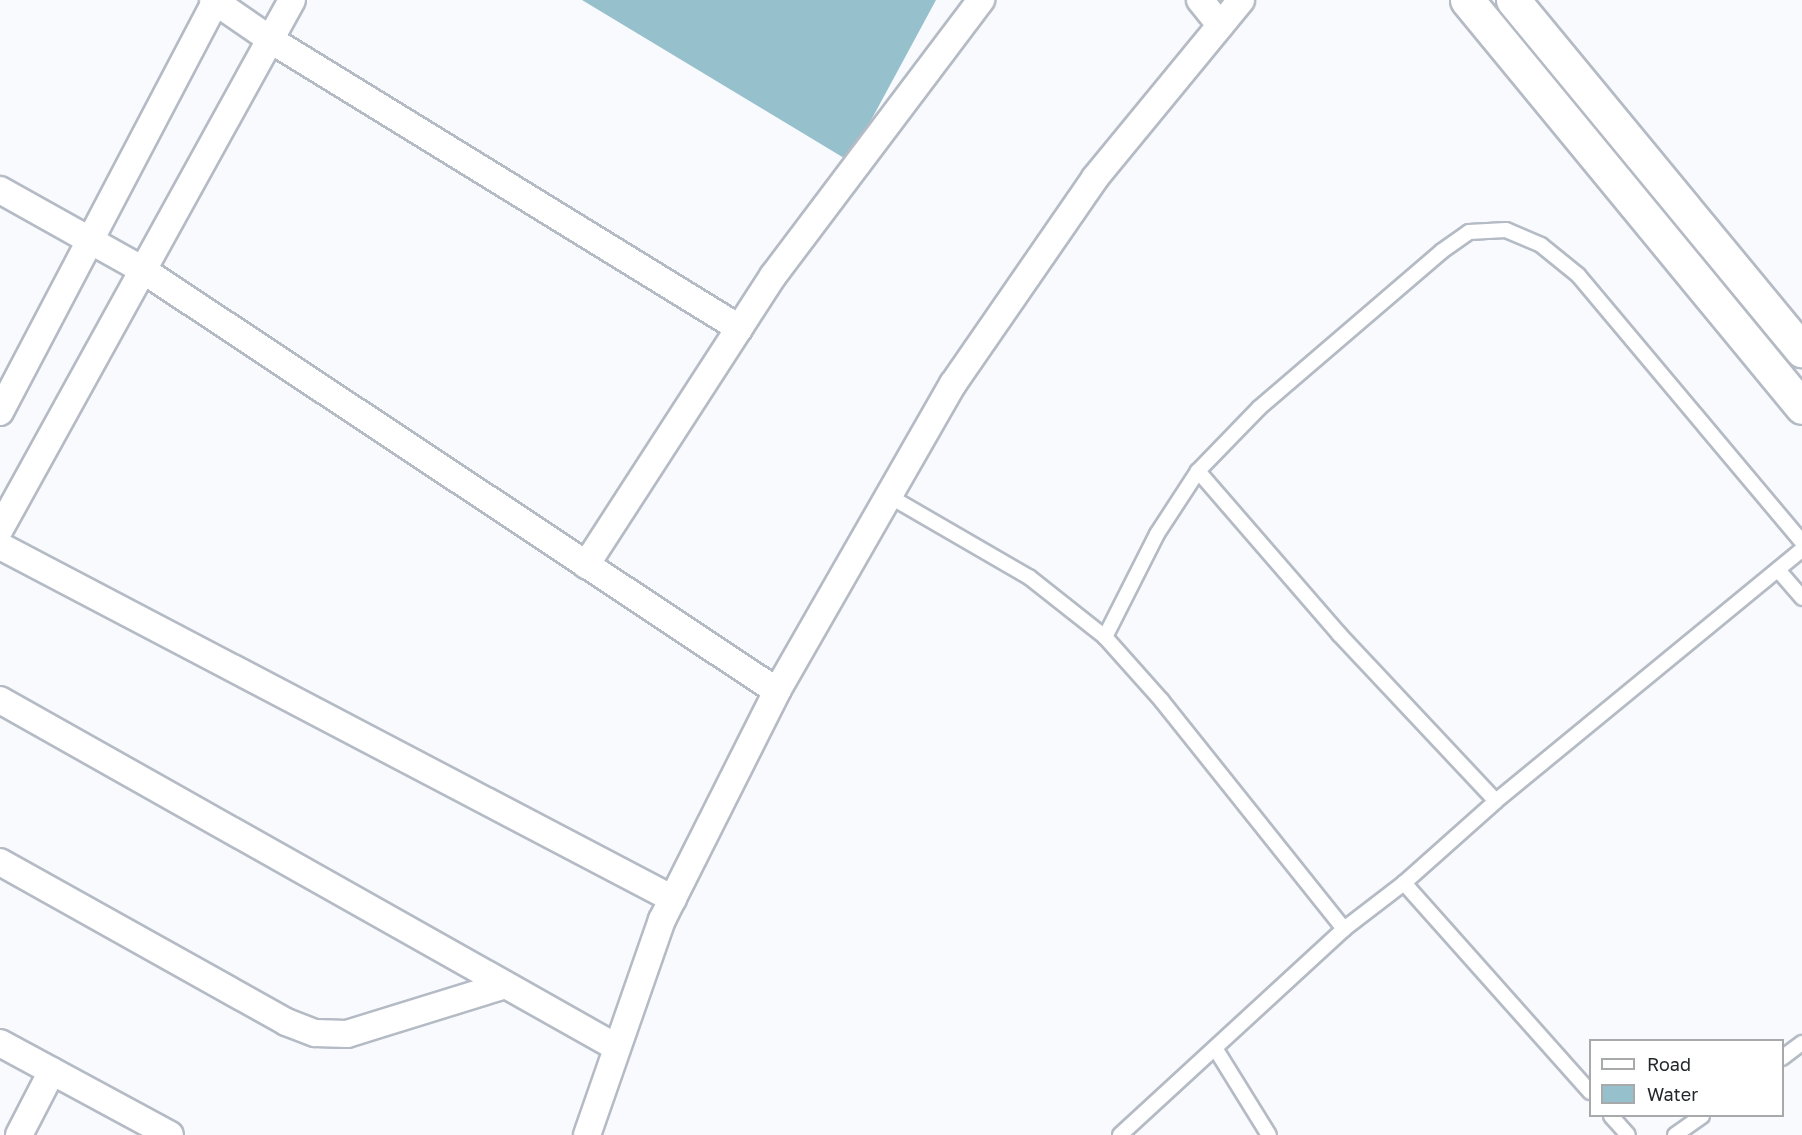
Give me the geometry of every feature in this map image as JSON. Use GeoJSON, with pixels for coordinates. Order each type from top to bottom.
{"type":"FeatureCollection","features":[{"type":"Feature","properties":{"kind":"main road"},"geometry":{"type":"LineString","coordinates":[[1467,0],[1802,407]]}},
{"type":"Feature","properties":{"kind":"main road"},"geometry":{"type":"LineString","coordinates":[[1513,0],[1802,350]]}},
{"type":"Feature","properties":{"kind":"street"},"geometry":{"type":"LineString","coordinates":[[0,412],[215,0],[271,40],[739,328]]}},
{"type":"Feature","properties":{"kind":"street"},"geometry":{"type":"LineString","coordinates":[[0,529],[292,0]]}},
{"type":"Feature","properties":{"kind":"street"},"geometry":{"type":"LineString","coordinates":[[586,565],[773,276],[981,0]]}},
{"type":"Feature","properties":{"kind":"street"},"geometry":{"type":"LineString","coordinates":[[1200,0],[1220,25]]}},
{"type":"Feature","properties":{"kind":"street"},"geometry":{"type":"LineString","coordinates":[[587,1135],[662,920],[777,692],[953,384],[1095,178],[1241,0]]}},
{"type":"Feature","properties":{"kind":"street"},"geometry":{"type":"LineString","coordinates":[[0,190],[143,270],[777,692]]}},
{"type":"Feature","properties":{"kind":"street"},"geometry":{"type":"LineString","coordinates":[[0,546],[673,899]]}},
{"type":"Feature","properties":{"kind":"street"},"geometry":{"type":"LineString","coordinates":[[0,700],[616,1047]]}},
{"type":"Feature","properties":{"kind":"street"},"geometry":{"type":"LineString","coordinates":[[0,862],[286,1022],[315,1033],[347,1034],[505,985]]}},
{"type":"Feature","properties":{"kind":"street"},"geometry":{"type":"LineString","coordinates":[[0,1043],[170,1135]]}},
{"type":"Feature","properties":{"kind":"street"},"geometry":{"type":"LineString","coordinates":[[19,1135],[52,1071]]}},
{"type":"Feature","properties":{"kind":"lane"},"geometry":{"type":"LineString","coordinates":[[1105,637],[1157,534],[1198,471],[1260,408],[1442,251],[1469,232],[1506,230],[1541,245],[1578,274],[1802,542]]}},
{"type":"Feature","properties":{"kind":"lane"},"geometry":{"type":"LineString","coordinates":[[1198,471],[1339,634],[1496,801]]}},
{"type":"Feature","properties":{"kind":"lane"},"geometry":{"type":"LineString","coordinates":[[889,496],[1029,577],[1105,637],[1162,701],[1344,929]]}},
{"type":"Feature","properties":{"kind":"lane"},"geometry":{"type":"LineString","coordinates":[[1120,1135],[1344,929],[1404,883],[1496,801],[1802,550]]}},
{"type":"Feature","properties":{"kind":"lane"},"geometry":{"type":"LineString","coordinates":[[1778,570],[1802,598]]}},
{"type":"Feature","properties":{"kind":"lane"},"geometry":{"type":"LineString","coordinates":[[1404,883],[1589,1091]]}},
{"type":"Feature","properties":{"kind":"lane"},"geometry":{"type":"LineString","coordinates":[[1784,1056],[1802,1043]]}},
{"type":"Feature","properties":{"kind":"lane"},"geometry":{"type":"LineString","coordinates":[[1215,1048],[1269,1135]]}},
{"type":"Feature","properties":{"kind":"lane"},"geometry":{"type":"LineString","coordinates":[[1612,1117],[1628,1135]]}},
{"type":"Feature","properties":{"kind":"lane"},"geometry":{"type":"LineString","coordinates":[[1675,1135],[1701,1117]]}},
{"type":"Feature","properties":{"kind":"water"},"geometry":{"type":"Polygon","coordinates":[[[582,0],[936,0],[849,161],[582,0]]]}}]}
